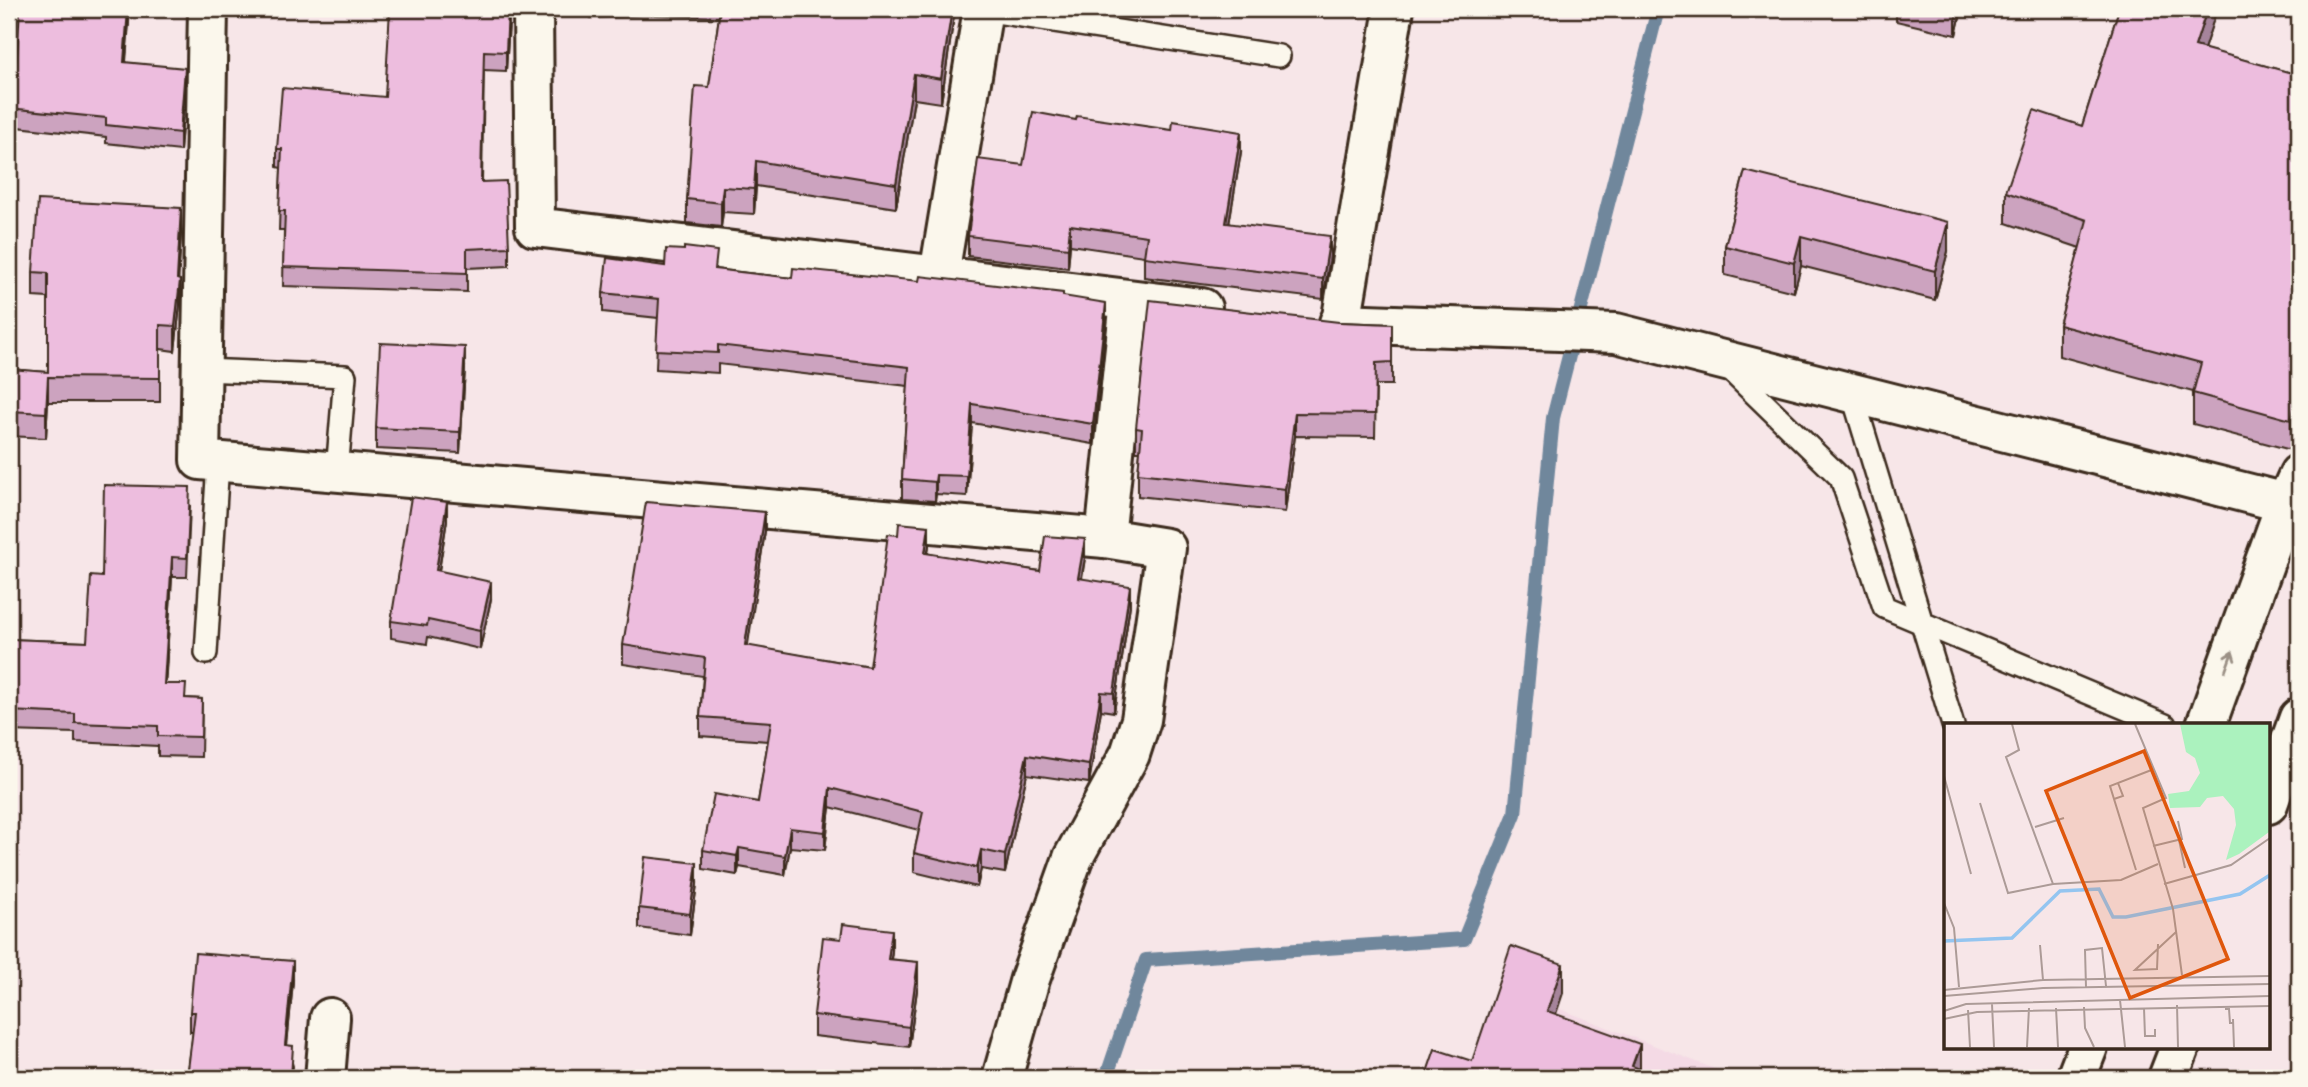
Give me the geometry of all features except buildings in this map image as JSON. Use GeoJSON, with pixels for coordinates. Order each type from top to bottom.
{"type":"FeatureCollection","features":[{"type":"Feature","properties":{"kind":"street"},"geometry":{"type":"LineString","coordinates":[[208,9],[200,460],[1105,538],[1166,548],[1141,720],[1130,754],[1073,858],[1030,979],[1002,1078]]}},
{"type":"Feature","properties":{"kind":"street"},"geometry":{"type":"LineString","coordinates":[[533,9],[535,227],[1236,311]]}},
{"type":"Feature","properties":{"kind":"street"},"geometry":{"type":"LineString","coordinates":[[1341,323],[1394,9]]}},
{"type":"Feature","properties":{"kind":"street"},"geometry":{"type":"LineString","coordinates":[[939,275],[983,10]]}},
{"type":"Feature","properties":{"kind":"street"},"geometry":{"type":"LineString","coordinates":[[1105,538],[1130,299]]}},
{"type":"Feature","properties":{"kind":"street"},"geometry":{"type":"LineString","coordinates":[[1302,319],[1341,323],[1616,333],[1852,393],[2293,489],[2207,723]]}},
{"type":"Feature","properties":{"kind":"street"},"geometry":{"type":"LineString","coordinates":[[2270,798],[2299,718]]}},
{"type":"Feature","properties":{"kind":"street"},"geometry":{"type":"LineString","coordinates":[[325,1078],[330,1018]]}},
{"type":"Feature","properties":{"kind":"street"},"geometry":{"type":"LineString","coordinates":[[2076,1078],[2088,1048]]}},
{"type":"Feature","properties":{"kind":"street"},"geometry":{"type":"LineString","coordinates":[[2168,1078],[2180,1048]]}},
{"type":"Feature","properties":{"kind":"lane"},"geometry":{"type":"LineString","coordinates":[[983,10],[1279,55]]}},
{"type":"Feature","properties":{"kind":"lane"},"geometry":{"type":"LineString","coordinates":[[1719,359],[1841,478],[1884,607],[2128,717],[2156,723]]}},
{"type":"Feature","properties":{"kind":"lane"},"geometry":{"type":"LineString","coordinates":[[202,370],[345,376],[337,472]]}},
{"type":"Feature","properties":{"kind":"lane"},"geometry":{"type":"LineString","coordinates":[[1852,393],[1952,723]]}},
{"type":"Feature","properties":{"kind":"lane"},"geometry":{"type":"LineString","coordinates":[[206,653],[218,462]]}},
{"type":"Feature","properties":{"kind":"shaded area"},"geometry":{"type":"Polygon","coordinates":[[[1537,1000],[1738,1078],[1508,1078],[1537,1000]]]}},
{"type":"Feature","properties":{"kind":"waterway"},"geometry":{"type":"LineString","coordinates":[[1106,1078],[1146,960],[1464,939],[1515,814],[1553,418],[1658,9]]}}]}
